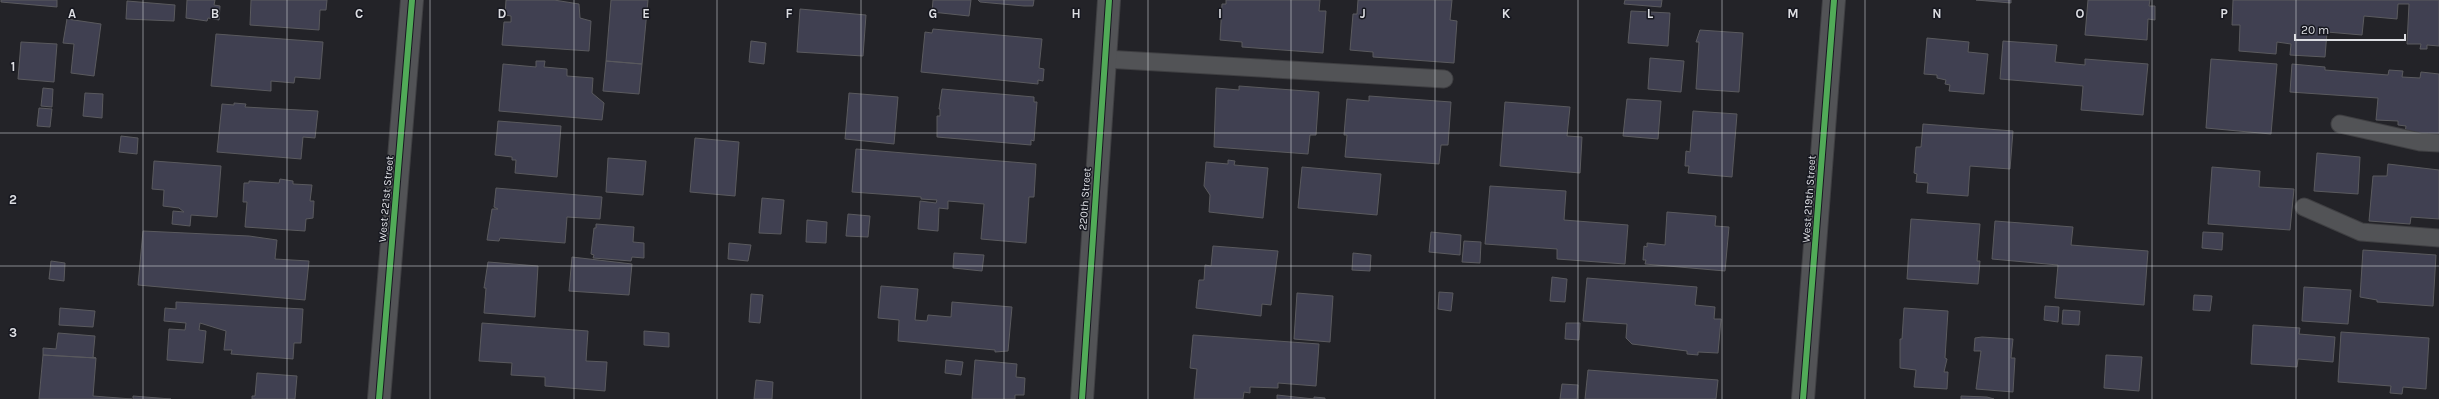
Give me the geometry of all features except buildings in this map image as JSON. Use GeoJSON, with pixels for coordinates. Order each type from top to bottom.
{"type":"FeatureCollection","features":[{"type":"Feature","properties":{"kind":"street","name":"West 221st Street"},"geometry":{"type":"LineString","coordinates":[[379,399],[412,0]]}},
{"type":"Feature","properties":{"kind":"street","name":"220th Street"},"geometry":{"type":"LineString","coordinates":[[1082,399],[1109,0]]}},
{"type":"Feature","properties":{"kind":"street","name":"West 219th Street"},"geometry":{"type":"LineString","coordinates":[[1803,399],[1834,0]]}},
{"type":"Feature","properties":{"kind":"lane"},"geometry":{"type":"LineString","coordinates":[[1105,59],[1444,79]]}},
{"type":"Feature","properties":{"kind":"lane"},"geometry":{"type":"LineString","coordinates":[[2340,124],[2420,142],[2439,144]]}},
{"type":"Feature","properties":{"kind":"lane"},"geometry":{"type":"LineString","coordinates":[[2304,207],[2361,232],[2439,238]]}},
{"type":"Feature","properties":{"kind":"cycle path"},"geometry":{"type":"LineString","coordinates":[[379,399],[412,0]]}},
{"type":"Feature","properties":{"kind":"cycle path"},"geometry":{"type":"LineString","coordinates":[[1082,399],[1109,0]]}},
{"type":"Feature","properties":{"kind":"cycle path"},"geometry":{"type":"LineString","coordinates":[[1803,399],[1834,0]]}}]}
